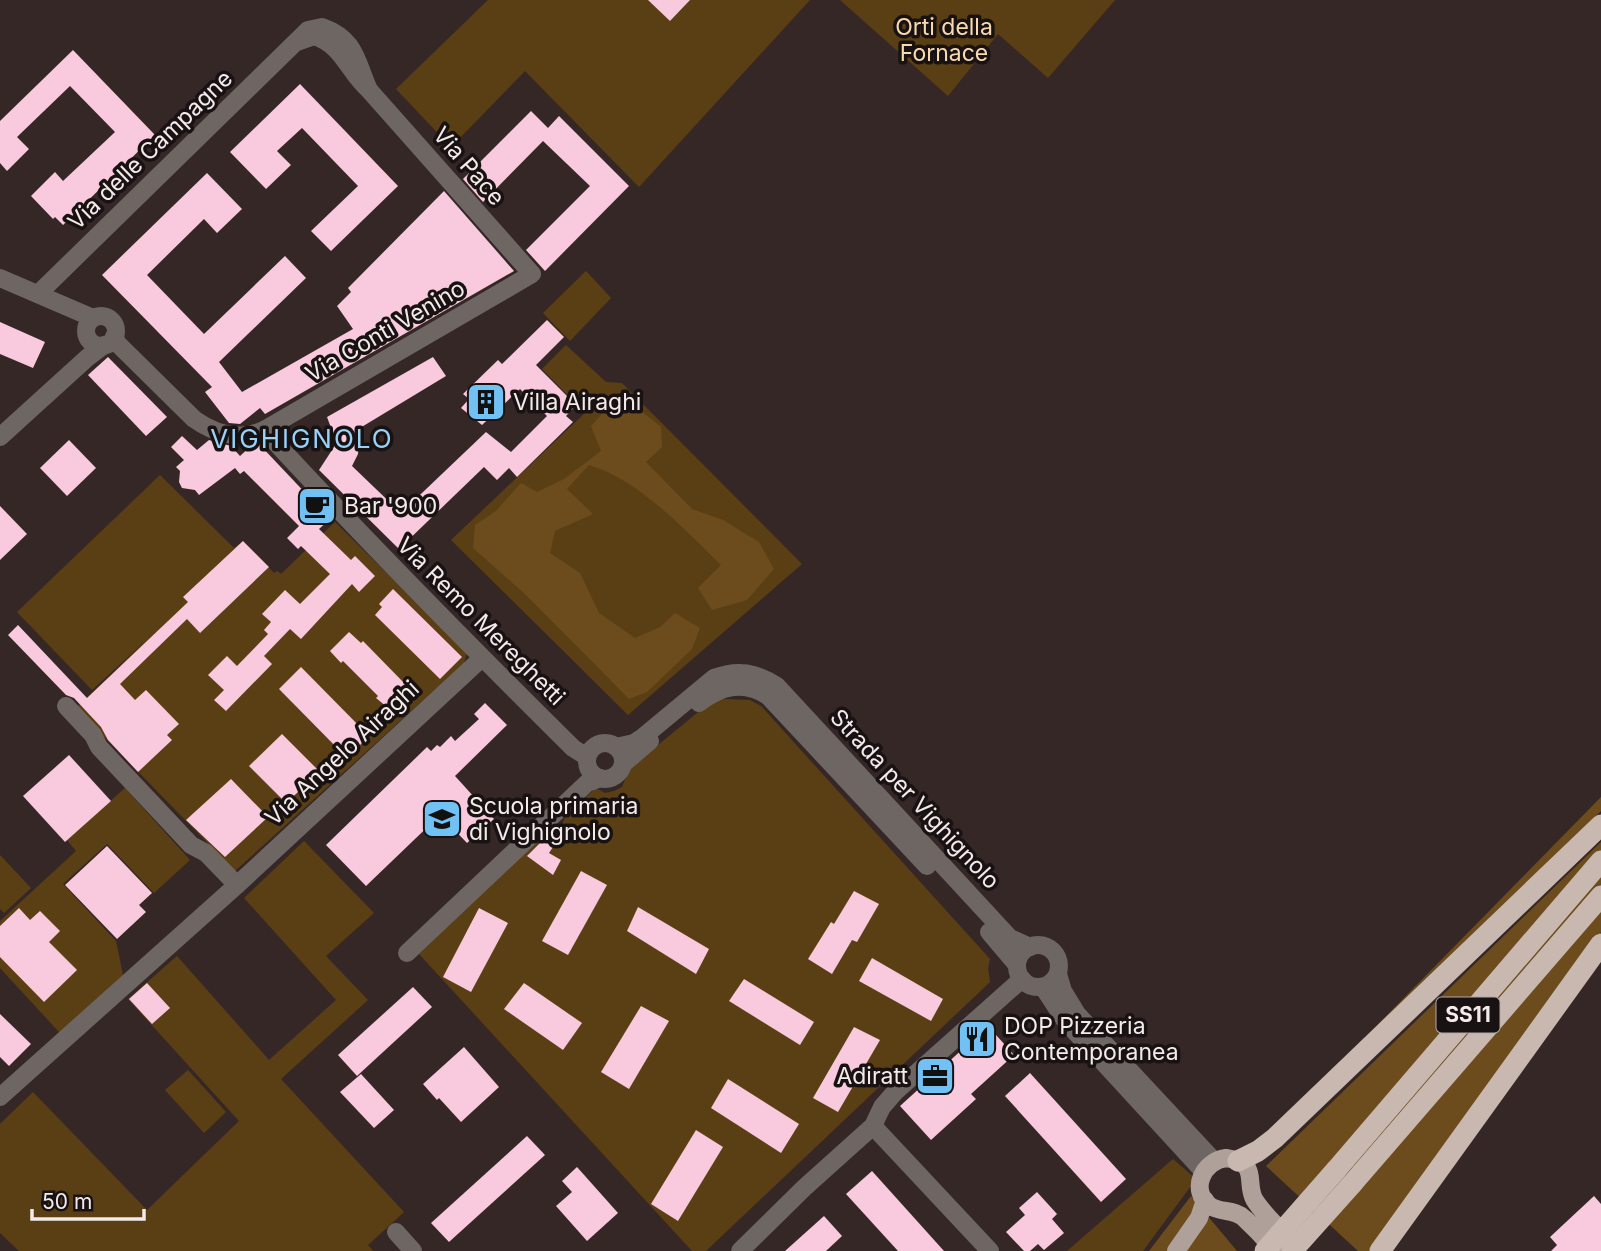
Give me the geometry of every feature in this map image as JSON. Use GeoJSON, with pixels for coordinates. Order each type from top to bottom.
{"type":"FeatureCollection","features":[{"type":"Feature","properties":{"kind":"highway"},"geometry":{"type":"LineString","coordinates":[[1238,1161],[1258,1152],[1275,1138],[1601,825]]}},
{"type":"Feature","properties":{"kind":"highway","name":"SS11"},"geometry":{"type":"LineString","coordinates":[[1292,1251],[1344,1177],[1601,861]]}},
{"type":"Feature","properties":{"kind":"highway","name":"SS11"},"geometry":{"type":"LineString","coordinates":[[1265,1251],[1344,1177],[1601,896]]}},
{"type":"Feature","properties":{"kind":"highway"},"geometry":{"type":"LineString","coordinates":[[1380,1251],[1601,944]]}},
{"type":"Feature","properties":{"kind":"main road"},"geometry":{"type":"LineString","coordinates":[[1275,1251],[1238,1213],[1213,1208],[1205,1200],[1199,1186],[1209,1166],[1226,1158],[1238,1161],[1250,1175],[1252,1196],[1300,1251]]}},
{"type":"Feature","properties":{"kind":"main road"},"geometry":{"type":"LineString","coordinates":[[1176,1251],[1199,1218],[1205,1200]]}},
{"type":"Feature","properties":{"kind":"street","name":"Via Pace"},"geometry":{"type":"LineString","coordinates":[[297,42],[314,36],[337,47],[351,72],[531,274]]}},
{"type":"Feature","properties":{"kind":"street","name":"Via delle Campagne"},"geometry":{"type":"LineString","coordinates":[[38,294],[297,42]]}},
{"type":"Feature","properties":{"kind":"street","name":"Via Conti Venino"},"geometry":{"type":"LineString","coordinates":[[264,430],[531,274]]}},
{"type":"Feature","properties":{"kind":"street"},"geometry":{"type":"LineString","coordinates":[[0,278],[72,309],[100,339],[201,424],[242,437],[264,430]]}},
{"type":"Feature","properties":{"kind":"street"},"geometry":{"type":"LineString","coordinates":[[0,437],[100,339]]}},
{"type":"Feature","properties":{"kind":"street","name":"Via Remo Mereghetti"},"geometry":{"type":"LineString","coordinates":[[264,430],[341,514],[589,765]]}},
{"type":"Feature","properties":{"kind":"street","name":"Via Angelo Airaghi"},"geometry":{"type":"LineString","coordinates":[[0,1097],[237,885],[481,658]]}},
{"type":"Feature","properties":{"kind":"street"},"geometry":{"type":"LineString","coordinates":[[616,747],[634,743],[643,737],[714,678],[727,673],[746,672],[764,685]]}},
{"type":"Feature","properties":{"kind":"street"},"geometry":{"type":"LineString","coordinates":[[589,765],[612,778],[618,774],[623,764],[712,693],[737,686],[764,685]]}},
{"type":"Feature","properties":{"kind":"street","name":"Strada per Vighignolo"},"geometry":{"type":"LineString","coordinates":[[1020,972],[1007,951],[768,696],[764,685],[777,686],[1010,938],[1030,947]]}},
{"type":"Feature","properties":{"kind":"street"},"geometry":{"type":"LineString","coordinates":[[66,706],[93,735],[99,747],[191,845],[206,853],[237,885]]}},
{"type":"Feature","properties":{"kind":"street"},"geometry":{"type":"LineString","coordinates":[[407,953],[589,765],[598,744],[606,743],[616,747],[622,754],[623,764]]}},
{"type":"Feature","properties":{"kind":"street"},"geometry":{"type":"LineString","coordinates":[[1058,974],[1044,987],[1028,985],[1020,972],[1022,953],[1030,947],[1042,945],[1051,949],[1059,960],[1058,974],[1063,991],[1077,1014],[1209,1166]]}},
{"type":"Feature","properties":{"kind":"street"},"geometry":{"type":"LineString","coordinates":[[740,1251],[873,1126],[882,1107],[895,1092],[1020,972]]}},
{"type":"Feature","properties":{"kind":"street"},"geometry":{"type":"LineString","coordinates":[[1044,987],[1066,1022],[1209,1166]]}},
{"type":"Feature","properties":{"kind":"street"},"geometry":{"type":"LineString","coordinates":[[873,1126],[990,1251]]}},
{"type":"Feature","properties":{"kind":"street"},"geometry":{"type":"LineString","coordinates":[[396,1232],[413,1251]]}},
{"type":"Feature","properties":{"kind":"green space"},"geometry":{"type":"Polygon","coordinates":[[[488,0],[810,0],[639,187],[525,71],[451,147],[396,89],[488,0]]]}},
{"type":"Feature","properties":{"kind":"green space","name":"Orti della Fornace"},"geometry":{"type":"Polygon","coordinates":[[[840,0],[1115,0],[1048,78],[998,34],[948,96],[840,0]]]}},
{"type":"Feature","properties":{"kind":"green space"},"geometry":{"type":"Polygon","coordinates":[[[586,271],[611,298],[570,341],[543,313],[586,271]]]}},
{"type":"Feature","properties":{"kind":"green space"},"geometry":{"type":"Polygon","coordinates":[[[566,345],[606,382],[622,383],[802,564],[628,715],[451,540],[585,413],[542,369],[566,345]]]}},
{"type":"Feature","properties":{"kind":"green space"},"geometry":{"type":"Polygon","coordinates":[[[160,475],[234,548],[243,541],[274,573],[277,571],[281,574],[335,522],[467,652],[464,663],[235,871],[76,708],[150,637],[92,690],[17,612],[160,475]]]}},
{"type":"Feature","properties":{"kind":"green space"},"geometry":{"type":"Polygon","coordinates":[[[724,699],[750,700],[761,706],[990,959],[990,982],[706,1251],[692,1251],[419,954],[544,835],[560,845],[567,836],[562,825],[566,815],[596,788],[605,793],[622,787],[630,768],[708,704],[724,699]]]}},
{"type":"Feature","properties":{"kind":"green space"},"geometry":{"type":"Polygon","coordinates":[[[125,788],[190,860],[154,893],[107,844],[63,884],[116,941],[123,975],[60,1033],[0,968],[0,921],[76,851],[67,840],[125,788]]]}},
{"type":"Feature","properties":{"kind":"green space"},"geometry":{"type":"Polygon","coordinates":[[[304,841],[374,913],[326,956],[368,1000],[281,1079],[404,1212],[368,1245],[373,1251],[19,1251],[0,1233],[0,1124],[33,1092],[147,1210],[239,1121],[128,999],[177,956],[269,1060],[336,1000],[244,898],[304,841]]]}},
{"type":"Feature","properties":{"kind":"green space"},"geometry":{"type":"Polygon","coordinates":[[[0,855],[31,888],[4,913],[0,909],[0,855]]]}},
{"type":"Feature","properties":{"kind":"green space"},"geometry":{"type":"Polygon","coordinates":[[[188,1070],[226,1112],[204,1133],[165,1090],[188,1070]]]}},
{"type":"Feature","properties":{"kind":"green space"},"geometry":{"type":"Polygon","coordinates":[[[1173,1159],[1196,1179],[1143,1251],[1067,1251],[1173,1159]]]}},
{"type":"Feature","properties":{"kind":"shaded area"},"geometry":{"type":"Polygon","coordinates":[[[620,394],[661,427],[662,447],[646,462],[692,509],[723,520],[759,542],[774,569],[747,600],[712,610],[698,588],[721,565],[643,494],[607,472],[589,465],[567,489],[593,514],[555,531],[550,553],[580,573],[599,613],[635,638],[660,627],[675,613],[700,628],[692,649],[647,692],[629,699],[526,595],[473,548],[475,525],[496,511],[521,483],[537,492],[564,479],[601,451],[591,426],[620,394]]]}},
{"type":"Feature","properties":{"kind":"shaded area"},"geometry":{"type":"Polygon","coordinates":[[[1601,797],[1601,811],[1341,1062],[1601,797]]]}},
{"type":"Feature","properties":{"kind":"shaded area"},"geometry":{"type":"Polygon","coordinates":[[[1601,842],[1601,932],[1372,1251],[1358,1251],[1266,1166],[1601,842]]]}},
{"type":"Feature","properties":{"kind":"shaded area"},"geometry":{"type":"Polygon","coordinates":[[[1191,1196],[1237,1251],[1149,1251],[1191,1196]]]}},
{"type":"Feature","properties":{"kind":"building"},"geometry":{"type":"Polygon","coordinates":[[[648,0],[690,0],[670,21],[648,0]]]}},
{"type":"Feature","properties":{"kind":"building"},"geometry":{"type":"Polygon","coordinates":[[[73,50],[155,135],[63,225],[55,217],[53,219],[31,196],[55,172],[63,181],[115,132],[70,86],[17,137],[29,149],[7,171],[0,163],[0,121],[73,50]]]}},
{"type":"Feature","properties":{"kind":"building"},"geometry":{"type":"Polygon","coordinates":[[[300,84],[398,186],[331,251],[311,231],[358,186],[302,128],[277,151],[291,165],[266,189],[230,152],[300,84]]]}},
{"type":"Feature","properties":{"kind":"building"},"geometry":{"type":"Polygon","coordinates":[[[531,111],[548,128],[559,116],[629,186],[545,271],[526,250],[590,186],[543,141],[483,202],[463,179],[531,111]]]}},
{"type":"Feature","properties":{"kind":"building"},"geometry":{"type":"Polygon","coordinates":[[[207,173],[242,209],[217,233],[204,219],[147,275],[204,334],[285,256],[306,278],[219,362],[242,392],[353,329],[337,306],[351,292],[348,288],[444,191],[514,271],[265,414],[260,408],[240,424],[229,423],[205,392],[212,387],[102,275],[207,173]]]}},
{"type":"Feature","properties":{"kind":"building"},"geometry":{"type":"Polygon","coordinates":[[[547,320],[564,337],[536,365],[576,405],[566,416],[573,422],[517,477],[509,468],[497,480],[484,467],[399,549],[319,470],[334,447],[334,436],[327,417],[433,357],[446,376],[360,428],[358,454],[352,466],[401,513],[486,432],[511,452],[547,416],[520,389],[482,425],[461,408],[469,399],[463,394],[498,360],[502,364],[547,320]]]}},
{"type":"Feature","properties":{"kind":"building"},"geometry":{"type":"Polygon","coordinates":[[[0,322],[45,342],[33,368],[0,354],[0,322]]]}},
{"type":"Feature","properties":{"kind":"building"},"geometry":{"type":"Polygon","coordinates":[[[108,357],[167,417],[146,436],[88,375],[108,357]]]}},
{"type":"Feature","properties":{"kind":"building"},"geometry":{"type":"Polygon","coordinates":[[[182,436],[197,450],[209,440],[231,446],[240,456],[252,445],[259,444],[330,519],[319,529],[351,560],[355,556],[375,576],[359,592],[352,584],[301,639],[290,629],[264,656],[272,664],[226,711],[214,700],[224,690],[208,675],[227,656],[237,666],[268,634],[264,630],[271,622],[262,614],[285,590],[300,604],[330,574],[301,546],[298,549],[287,538],[299,526],[244,471],[240,474],[235,468],[199,495],[195,490],[182,488],[179,482],[180,471],[176,467],[184,460],[171,447],[182,436]]]}},
{"type":"Feature","properties":{"kind":"building"},"geometry":{"type":"Polygon","coordinates":[[[69,440],[96,468],[67,496],[40,468],[69,440]]]}},
{"type":"Feature","properties":{"kind":"building"},"geometry":{"type":"Polygon","coordinates":[[[0,506],[27,534],[0,560],[0,506]]]}},
{"type":"Feature","properties":{"kind":"building"},"geometry":{"type":"Polygon","coordinates":[[[243,541],[269,567],[200,633],[187,619],[120,684],[135,700],[146,690],[179,724],[167,735],[172,740],[138,772],[74,698],[66,695],[8,635],[18,625],[87,698],[188,602],[183,597],[243,541]]]}},
{"type":"Feature","properties":{"kind":"building"},"geometry":{"type":"Polygon","coordinates":[[[393,589],[462,657],[440,679],[375,615],[382,607],[379,604],[393,589]]]}},
{"type":"Feature","properties":{"kind":"building"},"geometry":{"type":"Polygon","coordinates":[[[349,632],[361,643],[363,641],[407,686],[404,689],[410,695],[393,712],[330,651],[349,632]]]}},
{"type":"Feature","properties":{"kind":"building"},"geometry":{"type":"Polygon","coordinates":[[[301,667],[369,736],[347,758],[279,689],[301,667]]]}},
{"type":"Feature","properties":{"kind":"building"},"geometry":{"type":"Polygon","coordinates":[[[485,703],[507,725],[455,776],[494,819],[467,843],[440,815],[366,886],[326,845],[427,747],[431,751],[437,745],[440,747],[451,736],[455,741],[479,719],[474,714],[485,703]]]}},
{"type":"Feature","properties":{"kind":"building"},"geometry":{"type":"Polygon","coordinates":[[[282,734],[320,772],[286,803],[249,766],[282,734]]]}},
{"type":"Feature","properties":{"kind":"building"},"geometry":{"type":"Polygon","coordinates":[[[69,755],[111,801],[65,842],[23,796],[69,755]]]}},
{"type":"Feature","properties":{"kind":"building"},"geometry":{"type":"Polygon","coordinates":[[[231,779],[268,817],[225,857],[186,820],[231,779]]]}},
{"type":"Feature","properties":{"kind":"building"},"geometry":{"type":"Polygon","coordinates":[[[545,838],[555,844],[549,853],[561,860],[553,875],[527,856],[545,838]]]}},
{"type":"Feature","properties":{"kind":"building"},"geometry":{"type":"Polygon","coordinates":[[[107,846],[152,893],[139,905],[146,912],[117,939],[65,885],[107,846]]]}},
{"type":"Feature","properties":{"kind":"building"},"geometry":{"type":"Polygon","coordinates":[[[581,871],[607,885],[568,955],[542,941],[581,871]]]}},
{"type":"Feature","properties":{"kind":"building"},"geometry":{"type":"Polygon","coordinates":[[[854,891],[879,904],[857,942],[852,940],[832,974],[808,959],[854,891]]]}},
{"type":"Feature","properties":{"kind":"building"},"geometry":{"type":"Polygon","coordinates":[[[638,907],[709,949],[696,974],[627,931],[638,907]]]}},
{"type":"Feature","properties":{"kind":"building"},"geometry":{"type":"Polygon","coordinates":[[[19,908],[30,920],[40,911],[60,931],[49,942],[77,970],[44,1002],[0,957],[0,926],[19,908]]]}},
{"type":"Feature","properties":{"kind":"building"},"geometry":{"type":"Polygon","coordinates":[[[479,908],[508,923],[471,992],[443,977],[479,908]]]}},
{"type":"Feature","properties":{"kind":"building"},"geometry":{"type":"Polygon","coordinates":[[[872,958],[943,999],[931,1021],[859,981],[872,958]]]}},
{"type":"Feature","properties":{"kind":"building"},"geometry":{"type":"Polygon","coordinates":[[[744,979],[814,1022],[800,1045],[729,1001],[744,979]]]}},
{"type":"Feature","properties":{"kind":"building"},"geometry":{"type":"Polygon","coordinates":[[[147,983],[170,1008],[152,1024],[129,999],[147,983]]]}},
{"type":"Feature","properties":{"kind":"building"},"geometry":{"type":"Polygon","coordinates":[[[524,983],[582,1023],[563,1050],[504,1009],[524,983]]]}},
{"type":"Feature","properties":{"kind":"building"},"geometry":{"type":"Polygon","coordinates":[[[413,987],[432,1007],[357,1076],[338,1055],[413,987]]]}},
{"type":"Feature","properties":{"kind":"building"},"geometry":{"type":"Polygon","coordinates":[[[641,1006],[669,1021],[629,1089],[601,1072],[641,1006]]]}},
{"type":"Feature","properties":{"kind":"building"},"geometry":{"type":"Polygon","coordinates":[[[0,1014],[31,1044],[9,1066],[0,1057],[0,1014]]]}},
{"type":"Feature","properties":{"kind":"building"},"geometry":{"type":"Polygon","coordinates":[[[988,1026],[1014,1055],[971,1094],[976,1099],[931,1140],[900,1106],[988,1026]]]}},
{"type":"Feature","properties":{"kind":"building"},"geometry":{"type":"Polygon","coordinates":[[[854,1027],[880,1040],[838,1112],[813,1098],[854,1027]]]}},
{"type":"Feature","properties":{"kind":"building"},"geometry":{"type":"Polygon","coordinates":[[[464,1047],[499,1087],[461,1122],[423,1084],[464,1047]]]}},
{"type":"Feature","properties":{"kind":"building"},"geometry":{"type":"Polygon","coordinates":[[[1030,1073],[1126,1179],[1101,1202],[1005,1096],[1030,1073]]]}},
{"type":"Feature","properties":{"kind":"building"},"geometry":{"type":"Polygon","coordinates":[[[361,1074],[394,1110],[374,1128],[340,1092],[361,1074]]]}},
{"type":"Feature","properties":{"kind":"building"},"geometry":{"type":"Polygon","coordinates":[[[728,1079],[799,1124],[781,1153],[711,1108],[728,1079]]]}},
{"type":"Feature","properties":{"kind":"building"},"geometry":{"type":"Polygon","coordinates":[[[696,1130],[723,1147],[678,1221],[651,1204],[696,1130]]]}},
{"type":"Feature","properties":{"kind":"building"},"geometry":{"type":"Polygon","coordinates":[[[527,1136],[545,1155],[449,1242],[431,1223],[527,1136]]]}},
{"type":"Feature","properties":{"kind":"building"},"geometry":{"type":"Polygon","coordinates":[[[577,1167],[618,1213],[587,1241],[556,1206],[572,1192],[562,1181],[577,1167]]]}},
{"type":"Feature","properties":{"kind":"building"},"geometry":{"type":"Polygon","coordinates":[[[872,1171],[944,1251],[898,1251],[846,1194],[872,1171]]]}},
{"type":"Feature","properties":{"kind":"building"},"geometry":{"type":"Polygon","coordinates":[[[1037,1192],[1057,1214],[1052,1219],[1064,1233],[1044,1250],[1038,1244],[1030,1251],[1024,1251],[1006,1232],[1025,1215],[1019,1208],[1037,1192]]]}},
{"type":"Feature","properties":{"kind":"building"},"geometry":{"type":"Polygon","coordinates":[[[1594,1196],[1601,1204],[1601,1251],[1551,1251],[1557,1245],[1550,1237],[1594,1196]]]}},
{"type":"Feature","properties":{"kind":"building"},"geometry":{"type":"Polygon","coordinates":[[[824,1216],[842,1236],[826,1251],[785,1251],[824,1216]]]}},
{"type":"Feature","properties":{"kind":"place","name":"Villa Airaghi"},"geometry":{"type":"Point","coordinates":[486,402]}},
{"type":"Feature","properties":{"kind":"place","name":"Bar '900"},"geometry":{"type":"Point","coordinates":[317,506]}},
{"type":"Feature","properties":{"kind":"place","name":"Scuola primaria di Vighignolo"},"geometry":{"type":"Point","coordinates":[442,819]}},
{"type":"Feature","properties":{"kind":"place","name":"DOP Pizzeria Contemporanea"},"geometry":{"type":"Point","coordinates":[977,1039]}},
{"type":"Feature","properties":{"kind":"place","name":"Adiratt"},"geometry":{"type":"Point","coordinates":[935,1076]}},
{"type":"Feature","properties":{"kind":"district","name":"VIGHIGNOLO"},"geometry":{"type":"Point","coordinates":[302,439]}}]}
